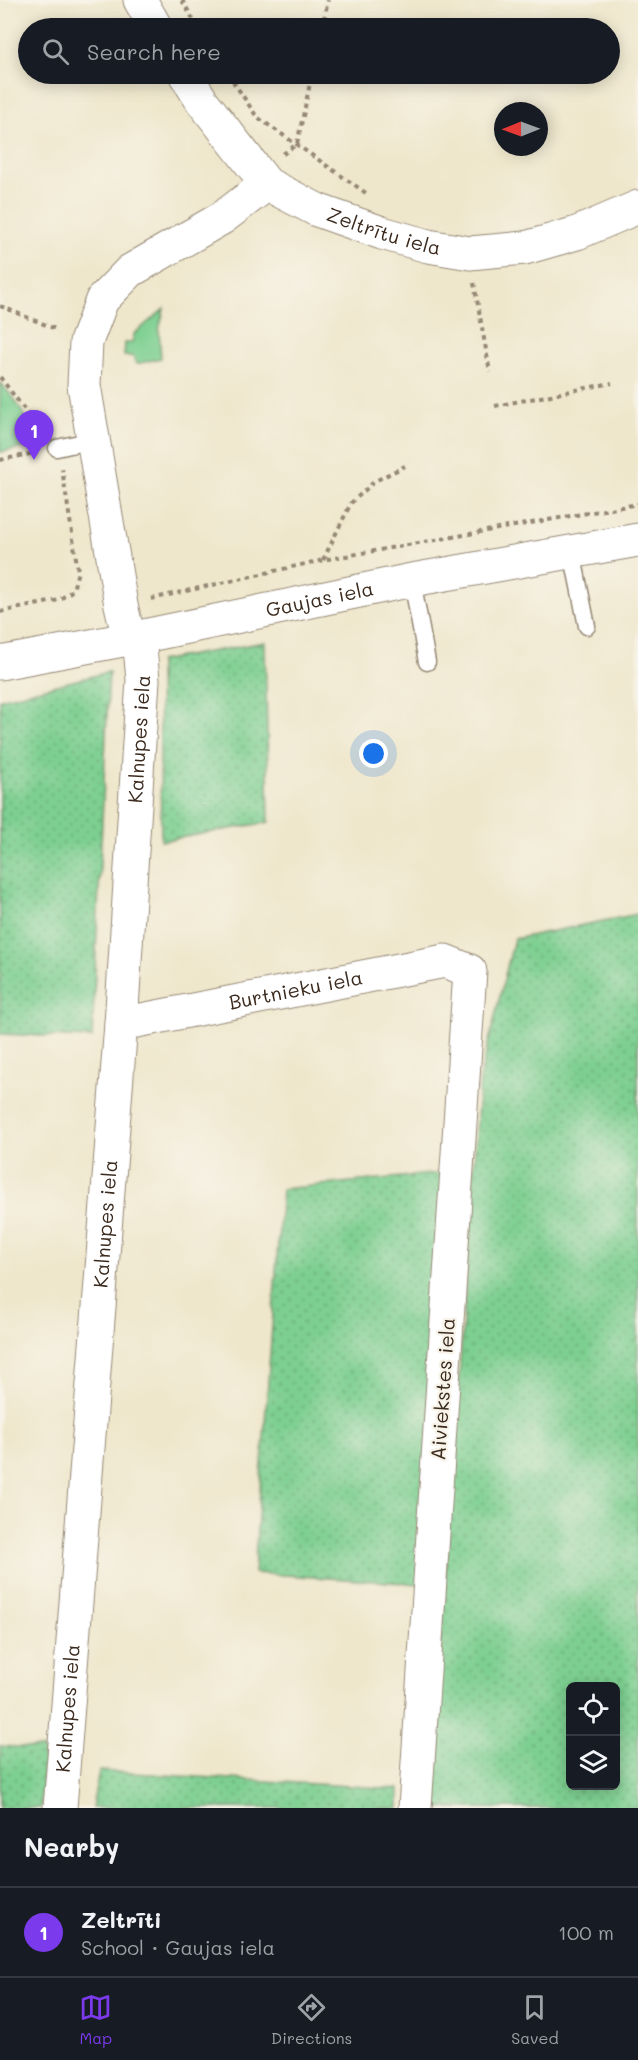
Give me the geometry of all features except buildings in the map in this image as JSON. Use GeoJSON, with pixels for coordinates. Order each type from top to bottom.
{"type":"FeatureCollection","features":[{"type":"Feature","properties":{"kind":"street"},"geometry":{"type":"LineString","coordinates":[[140,0],[150,18]]}},
{"type":"Feature","properties":{"kind":"street","name":"Zeltrītu iela"},"geometry":{"type":"LineString","coordinates":[[191,84],[267,184],[317,210],[382,233],[428,246],[470,252],[525,248],[577,233],[638,207]]}},
{"type":"Feature","properties":{"kind":"street","name":"Kalnupes iela"},"geometry":{"type":"LineString","coordinates":[[60,1808],[120,1024],[143,680],[134,638],[122,605],[93,440],[84,385],[86,342],[102,300],[130,271],[222,218],[267,184]]}},
{"type":"Feature","properties":{"kind":"street","name":"Gaujas iela"},"geometry":{"type":"LineString","coordinates":[[0,663],[134,638],[412,580],[638,540]]}},
{"type":"Feature","properties":{"kind":"street","name":"Burtnieku iela"},"geometry":{"type":"LineString","coordinates":[[120,1024],[445,961],[470,971]]}},
{"type":"Feature","properties":{"kind":"street","name":"Aiviekstes iela"},"geometry":{"type":"LineString","coordinates":[[415,1808],[470,971]]}},
{"type":"Feature","properties":{"kind":"lane"},"geometry":{"type":"LineString","coordinates":[[51,449],[93,440]]}},
{"type":"Feature","properties":{"kind":"lane"},"geometry":{"type":"LineString","coordinates":[[572,552],[587,627]]}},
{"type":"Feature","properties":{"kind":"lane"},"geometry":{"type":"LineString","coordinates":[[412,580],[427,662]]}},
{"type":"Feature","properties":{"kind":"path"},"geometry":{"type":"LineString","coordinates":[[182,0],[192,18]]}},
{"type":"Feature","properties":{"kind":"path"},"geometry":{"type":"LineString","coordinates":[[324,18],[328,0]]}},
{"type":"Feature","properties":{"kind":"path"},"geometry":{"type":"LineString","coordinates":[[235,84],[257,117],[358,185],[374,199]]}},
{"type":"Feature","properties":{"kind":"path"},"geometry":{"type":"LineString","coordinates":[[297,144],[310,84]]}},
{"type":"Feature","properties":{"kind":"path"},"geometry":{"type":"LineString","coordinates":[[470,252],[490,372]]}},
{"type":"Feature","properties":{"kind":"path"},"geometry":{"type":"LineString","coordinates":[[0,306],[86,342]]}},
{"type":"Feature","properties":{"kind":"path"},"geometry":{"type":"LineString","coordinates":[[0,377],[32,418],[63,471],[78,571],[73,590],[59,600],[0,612]]}},
{"type":"Feature","properties":{"kind":"path"},"geometry":{"type":"LineString","coordinates":[[495,406],[612,383]]}},
{"type":"Feature","properties":{"kind":"path"},"geometry":{"type":"LineString","coordinates":[[0,460],[51,449]]}},
{"type":"Feature","properties":{"kind":"path"},"geometry":{"type":"LineString","coordinates":[[323,560],[351,503],[375,481],[405,466]]}},
{"type":"Feature","properties":{"kind":"path"},"geometry":{"type":"LineString","coordinates":[[122,605],[323,560],[638,504]]}},
{"type":"Feature","properties":{"kind":"green space"},"geometry":{"type":"Polygon","coordinates":[[[164,309],[159,330],[161,358],[137,364],[133,356],[124,356],[125,343],[132,343],[134,334],[164,309]]]}},
{"type":"Feature","properties":{"kind":"green space"},"geometry":{"type":"Polygon","coordinates":[[[0,382],[15,400],[37,436],[32,446],[0,452],[0,382]]]}},
{"type":"Feature","properties":{"kind":"green space"},"geometry":{"type":"Polygon","coordinates":[[[265,642],[269,822],[161,841],[159,661],[265,642]]]}},
{"type":"Feature","properties":{"kind":"green space"},"geometry":{"type":"Polygon","coordinates":[[[109,672],[92,1038],[0,1034],[0,699],[109,672]]]}},
{"type":"Feature","properties":{"kind":"green space"},"geometry":{"type":"Polygon","coordinates":[[[638,914],[638,1808],[429,1808],[480,1077],[514,939],[638,914]]]}},
{"type":"Feature","properties":{"kind":"green space"},"geometry":{"type":"Polygon","coordinates":[[[450,1172],[419,1584],[254,1573],[282,1189],[450,1172]]]}},
{"type":"Feature","properties":{"kind":"green space"},"geometry":{"type":"Polygon","coordinates":[[[0,1746],[44,1749],[41,1808],[0,1808],[0,1746]]]}},
{"type":"Feature","properties":{"kind":"green space"},"geometry":{"type":"Polygon","coordinates":[[[99,1771],[399,1789],[399,1808],[92,1808],[99,1771]]]}},
{"type":"Feature","properties":{"kind":"place","name":"Zeltrīti"},"geometry":{"type":"Point","coordinates":[34,460]}}]}
